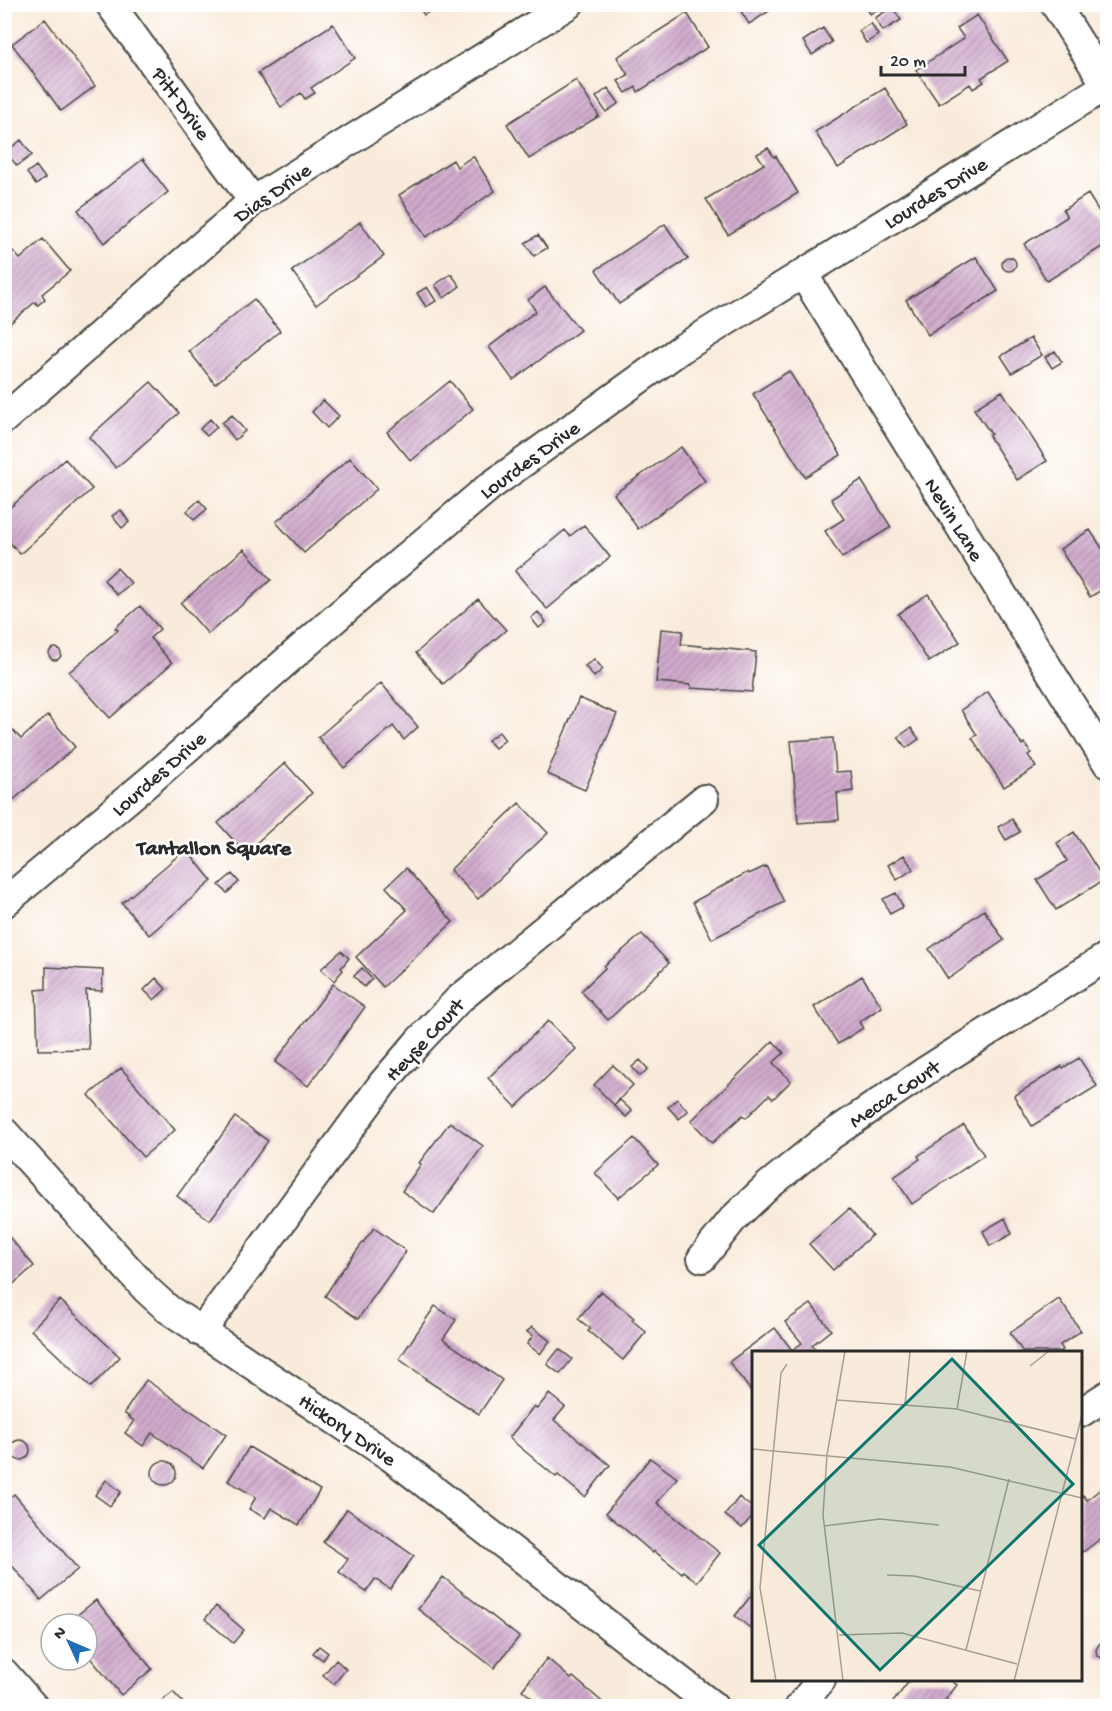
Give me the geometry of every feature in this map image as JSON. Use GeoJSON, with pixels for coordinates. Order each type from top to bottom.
{"type":"FeatureCollection","features":[{"type":"Feature","properties":{"kind":"street","name":"Pitt Drive"},"geometry":{"type":"LineString","coordinates":[[110,4],[253,201]]}},
{"type":"Feature","properties":{"kind":"street","name":"Dias Drive"},"geometry":{"type":"LineString","coordinates":[[4,420],[253,201],[569,4]]}},
{"type":"Feature","properties":{"kind":"street"},"geometry":{"type":"LineString","coordinates":[[1055,4],[1107,87]]}},
{"type":"Feature","properties":{"kind":"street","name":"Lourdes Drive"},"geometry":{"type":"LineString","coordinates":[[4,903],[154,777],[489,487],[681,349],[1107,87]]}},
{"type":"Feature","properties":{"kind":"street","name":"Nevin Lane"},"geometry":{"type":"LineString","coordinates":[[803,274],[1107,764]]}},
{"type":"Feature","properties":{"kind":"street","name":"Heyse Court"},"geometry":{"type":"LineString","coordinates":[[201,1332],[383,1083],[419,1041],[458,1000],[704,799]]}},
{"type":"Feature","properties":{"kind":"street","name":"Mecca Court"},"geometry":{"type":"LineString","coordinates":[[702,1258],[733,1219],[769,1185],[826,1138],[927,1070],[1107,956]]}},
{"type":"Feature","properties":{"kind":"street","name":"Hickory Drive"},"geometry":{"type":"LineString","coordinates":[[4,1132],[147,1290],[168,1309],[391,1457],[713,1707]]}},
{"type":"Feature","properties":{"kind":"street"},"geometry":{"type":"LineString","coordinates":[[1082,1412],[1107,1395]]}},
{"type":"Feature","properties":{"kind":"street"},"geometry":{"type":"LineString","coordinates":[[4,1673],[33,1707]]}},
{"type":"Feature","properties":{"kind":"street"},"geometry":{"type":"LineString","coordinates":[[800,1707],[820,1681]]}},
{"type":"Feature","properties":{"kind":"building"},"geometry":{"type":"Polygon","coordinates":[[[417,4],[441,4],[424,15],[417,4]]]}},
{"type":"Feature","properties":{"kind":"building"},"geometry":{"type":"Polygon","coordinates":[[[736,4],[780,4],[749,24],[736,4]]]}},
{"type":"Feature","properties":{"kind":"building"},"geometry":{"type":"Polygon","coordinates":[[[864,4],[885,4],[870,14],[864,4]]]}},
{"type":"Feature","properties":{"kind":"building"},"geometry":{"type":"Polygon","coordinates":[[[892,7],[901,20],[883,31],[875,18],[892,7]]]}},
{"type":"Feature","properties":{"kind":"building"},"geometry":{"type":"Polygon","coordinates":[[[687,13],[708,47],[638,92],[636,87],[626,93],[618,81],[628,75],[617,57],[687,13]]]}},
{"type":"Feature","properties":{"kind":"building"},"geometry":{"type":"Polygon","coordinates":[[[977,15],[1008,61],[981,78],[984,82],[973,89],[970,84],[939,104],[916,70],[964,38],[957,28],[977,15]]]}},
{"type":"Feature","properties":{"kind":"building"},"geometry":{"type":"Polygon","coordinates":[[[45,19],[95,86],[61,111],[12,44],[45,19]]]}},
{"type":"Feature","properties":{"kind":"building"},"geometry":{"type":"Polygon","coordinates":[[[871,23],[878,35],[866,43],[859,31],[871,23]]]}},
{"type":"Feature","properties":{"kind":"building"},"geometry":{"type":"Polygon","coordinates":[[[333,24],[355,58],[311,88],[315,93],[305,99],[301,93],[281,107],[258,73],[333,24]]]}},
{"type":"Feature","properties":{"kind":"building"},"geometry":{"type":"Polygon","coordinates":[[[823,28],[832,42],[812,55],[803,41],[823,28]]]}},
{"type":"Feature","properties":{"kind":"building"},"geometry":{"type":"Polygon","coordinates":[[[576,80],[599,116],[529,159],[507,124],[576,80]]]}},
{"type":"Feature","properties":{"kind":"building"},"geometry":{"type":"Polygon","coordinates":[[[608,88],[619,103],[606,112],[596,97],[608,88]]]}},
{"type":"Feature","properties":{"kind":"building"},"geometry":{"type":"Polygon","coordinates":[[[885,88],[907,124],[838,168],[815,132],[885,88]]]}},
{"type":"Feature","properties":{"kind":"building"},"geometry":{"type":"Polygon","coordinates":[[[21,140],[32,155],[17,166],[6,152],[21,140]]]}},
{"type":"Feature","properties":{"kind":"building"},"geometry":{"type":"Polygon","coordinates":[[[768,148],[774,157],[776,156],[798,193],[728,235],[706,199],[764,164],[757,154],[768,148]]]}},
{"type":"Feature","properties":{"kind":"building"},"geometry":{"type":"Polygon","coordinates":[[[473,156],[495,191],[426,237],[399,195],[453,160],[457,167],[473,156]]]}},
{"type":"Feature","properties":{"kind":"building"},"geometry":{"type":"Polygon","coordinates":[[[143,159],[168,192],[104,243],[78,210],[143,159]]]}},
{"type":"Feature","properties":{"kind":"building"},"geometry":{"type":"Polygon","coordinates":[[[36,166],[45,178],[36,185],[27,173],[36,166]]]}},
{"type":"Feature","properties":{"kind":"building"},"geometry":{"type":"Polygon","coordinates":[[[1088,194],[1108,226],[1108,243],[1047,281],[1024,244],[1067,217],[1063,210],[1088,194]]]}},
{"type":"Feature","properties":{"kind":"building"},"geometry":{"type":"Polygon","coordinates":[[[360,222],[384,256],[316,305],[292,271],[360,222]]]}},
{"type":"Feature","properties":{"kind":"building"},"geometry":{"type":"Polygon","coordinates":[[[665,224],[688,259],[619,304],[596,270],[665,224]]]}},
{"type":"Feature","properties":{"kind":"building"},"geometry":{"type":"Polygon","coordinates":[[[538,235],[547,248],[534,256],[525,243],[538,235]]]}},
{"type":"Feature","properties":{"kind":"building"},"geometry":{"type":"Polygon","coordinates":[[[43,239],[70,271],[42,294],[45,299],[38,305],[35,302],[8,325],[4,322],[4,258],[13,251],[20,259],[43,239]]]}},
{"type":"Feature","properties":{"kind":"building"},"geometry":{"type":"Polygon","coordinates":[[[976,257],[998,291],[928,335],[906,300],[976,257]]]}},
{"type":"Feature","properties":{"kind":"building"},"geometry":{"type":"Polygon","coordinates":[[[1009,257],[1014,259],[1016,264],[1014,269],[1009,271],[1004,269],[1002,264],[1004,259],[1009,257]]]}},
{"type":"Feature","properties":{"kind":"building"},"geometry":{"type":"Polygon","coordinates":[[[451,274],[460,286],[444,298],[435,285],[451,274]]]}},
{"type":"Feature","properties":{"kind":"building"},"geometry":{"type":"Polygon","coordinates":[[[427,287],[436,301],[426,307],[417,293],[427,287]]]}},
{"type":"Feature","properties":{"kind":"building"},"geometry":{"type":"Polygon","coordinates":[[[545,287],[580,330],[513,380],[489,347],[536,311],[528,300],[545,287]]]}},
{"type":"Feature","properties":{"kind":"building"},"geometry":{"type":"Polygon","coordinates":[[[254,299],[280,331],[215,384],[189,351],[254,299]]]}},
{"type":"Feature","properties":{"kind":"building"},"geometry":{"type":"Polygon","coordinates":[[[1031,338],[1042,355],[1012,373],[1001,356],[1031,338]]]}},
{"type":"Feature","properties":{"kind":"building"},"geometry":{"type":"Polygon","coordinates":[[[1055,351],[1062,362],[1052,368],[1045,357],[1055,351]]]}},
{"type":"Feature","properties":{"kind":"building"},"geometry":{"type":"Polygon","coordinates":[[[789,371],[841,455],[805,477],[753,394],[789,371]]]}},
{"type":"Feature","properties":{"kind":"building"},"geometry":{"type":"Polygon","coordinates":[[[450,381],[473,409],[411,461],[387,432],[450,381]]]}},
{"type":"Feature","properties":{"kind":"building"},"geometry":{"type":"Polygon","coordinates":[[[151,382],[179,413],[116,468],[89,437],[151,382]]]}},
{"type":"Feature","properties":{"kind":"building"},"geometry":{"type":"Polygon","coordinates":[[[1002,391],[1047,461],[1017,480],[974,409],[1002,391]]]}},
{"type":"Feature","properties":{"kind":"building"},"geometry":{"type":"Polygon","coordinates":[[[323,400],[339,416],[327,428],[312,412],[323,400]]]}},
{"type":"Feature","properties":{"kind":"building"},"geometry":{"type":"Polygon","coordinates":[[[232,415],[245,431],[235,440],[222,423],[232,415]]]}},
{"type":"Feature","properties":{"kind":"building"},"geometry":{"type":"Polygon","coordinates":[[[210,419],[217,427],[207,436],[200,429],[210,419]]]}},
{"type":"Feature","properties":{"kind":"building"},"geometry":{"type":"Polygon","coordinates":[[[681,447],[705,481],[638,529],[614,494],[681,447]]]}},
{"type":"Feature","properties":{"kind":"building"},"geometry":{"type":"Polygon","coordinates":[[[350,458],[377,489],[304,553],[276,522],[350,458]]]}},
{"type":"Feature","properties":{"kind":"building"},"geometry":{"type":"Polygon","coordinates":[[[65,459],[92,489],[20,554],[4,536],[4,513],[65,459]]]}},
{"type":"Feature","properties":{"kind":"building"},"geometry":{"type":"Polygon","coordinates":[[[861,480],[891,527],[842,558],[825,531],[844,519],[831,499],[861,480]]]}},
{"type":"Feature","properties":{"kind":"building"},"geometry":{"type":"Polygon","coordinates":[[[199,500],[207,509],[194,520],[187,511],[199,500]]]}},
{"type":"Feature","properties":{"kind":"building"},"geometry":{"type":"Polygon","coordinates":[[[121,510],[129,522],[122,528],[112,516],[121,510]]]}},
{"type":"Feature","properties":{"kind":"building"},"geometry":{"type":"Polygon","coordinates":[[[584,525],[610,557],[547,609],[515,571],[565,530],[570,536],[584,525]]]}},
{"type":"Feature","properties":{"kind":"building"},"geometry":{"type":"Polygon","coordinates":[[[1090,530],[1108,557],[1108,586],[1090,597],[1060,549],[1090,530]]]}},
{"type":"Feature","properties":{"kind":"building"},"geometry":{"type":"Polygon","coordinates":[[[244,549],[271,580],[208,634],[181,603],[244,549]]]}},
{"type":"Feature","properties":{"kind":"building"},"geometry":{"type":"Polygon","coordinates":[[[117,568],[131,583],[117,595],[104,580],[117,568]]]}},
{"type":"Feature","properties":{"kind":"building"},"geometry":{"type":"Polygon","coordinates":[[[928,594],[960,642],[929,662],[898,614],[928,594]]]}},
{"type":"Feature","properties":{"kind":"building"},"geometry":{"type":"Polygon","coordinates":[[[478,599],[506,630],[443,684],[416,653],[478,599]]]}},
{"type":"Feature","properties":{"kind":"building"},"geometry":{"type":"Polygon","coordinates":[[[140,606],[160,629],[150,638],[172,663],[110,718],[69,672],[118,630],[115,628],[140,606]]]}},
{"type":"Feature","properties":{"kind":"building"},"geometry":{"type":"Polygon","coordinates":[[[538,612],[546,622],[539,628],[531,618],[538,612]]]}},
{"type":"Feature","properties":{"kind":"building"},"geometry":{"type":"Polygon","coordinates":[[[661,629],[683,631],[681,644],[756,652],[752,692],[691,688],[691,685],[656,682],[661,629]]]}},
{"type":"Feature","properties":{"kind":"building"},"geometry":{"type":"Polygon","coordinates":[[[57,648],[61,654],[57,660],[53,660],[49,652],[57,648]]]}},
{"type":"Feature","properties":{"kind":"building"},"geometry":{"type":"Polygon","coordinates":[[[594,659],[603,669],[594,677],[585,666],[594,659]]]}},
{"type":"Feature","properties":{"kind":"building"},"geometry":{"type":"Polygon","coordinates":[[[381,683],[418,727],[404,740],[393,726],[344,768],[318,737],[381,683]]]}},
{"type":"Feature","properties":{"kind":"building"},"geometry":{"type":"Polygon","coordinates":[[[988,692],[1022,745],[1024,743],[1031,753],[1028,755],[1036,767],[1004,787],[972,738],[977,735],[961,710],[988,692]]]}},
{"type":"Feature","properties":{"kind":"building"},"geometry":{"type":"Polygon","coordinates":[[[579,698],[617,714],[585,790],[547,774],[579,698]]]}},
{"type":"Feature","properties":{"kind":"building"},"geometry":{"type":"Polygon","coordinates":[[[48,715],[75,747],[12,801],[4,792],[4,753],[12,746],[4,735],[12,729],[21,739],[48,715]]]}},
{"type":"Feature","properties":{"kind":"building"},"geometry":{"type":"Polygon","coordinates":[[[911,728],[919,739],[906,748],[898,737],[911,728]]]}},
{"type":"Feature","properties":{"kind":"building"},"geometry":{"type":"Polygon","coordinates":[[[499,732],[505,740],[495,748],[488,740],[499,732]]]}},
{"type":"Feature","properties":{"kind":"building"},"geometry":{"type":"Polygon","coordinates":[[[833,738],[836,772],[851,771],[853,791],[837,793],[839,820],[798,823],[791,741],[833,738]]]}},
{"type":"Feature","properties":{"kind":"building"},"geometry":{"type":"Polygon","coordinates":[[[285,763],[312,793],[245,853],[218,823],[285,763]]]}},
{"type":"Feature","properties":{"kind":"building"},"geometry":{"type":"Polygon","coordinates":[[[519,803],[548,833],[478,899],[450,870],[519,803]]]}},
{"type":"Feature","properties":{"kind":"building"},"geometry":{"type":"Polygon","coordinates":[[[1012,819],[1020,832],[1006,840],[998,827],[1012,819]]]}},
{"type":"Feature","properties":{"kind":"building"},"geometry":{"type":"Polygon","coordinates":[[[1074,832],[1104,880],[1056,910],[1037,880],[1067,861],[1057,843],[1074,832]]]}},
{"type":"Feature","properties":{"kind":"building"},"geometry":{"type":"Polygon","coordinates":[[[186,849],[212,881],[149,935],[122,903],[186,849]]]}},
{"type":"Feature","properties":{"kind":"building"},"geometry":{"type":"Polygon","coordinates":[[[904,855],[913,869],[897,880],[888,865],[904,855]]]}},
{"type":"Feature","properties":{"kind":"building"},"geometry":{"type":"Polygon","coordinates":[[[766,866],[784,902],[712,939],[693,902],[748,872],[749,874],[766,866]]]}},
{"type":"Feature","properties":{"kind":"building"},"geometry":{"type":"Polygon","coordinates":[[[406,868],[453,922],[383,987],[356,957],[407,910],[386,887],[406,868]]]}},
{"type":"Feature","properties":{"kind":"building"},"geometry":{"type":"Polygon","coordinates":[[[232,874],[239,882],[227,893],[219,885],[232,874]]]}},
{"type":"Feature","properties":{"kind":"building"},"geometry":{"type":"Polygon","coordinates":[[[896,893],[903,907],[890,914],[883,899],[896,893]]]}},
{"type":"Feature","properties":{"kind":"building"},"geometry":{"type":"Polygon","coordinates":[[[984,910],[1004,940],[948,979],[929,949],[984,910]]]}},
{"type":"Feature","properties":{"kind":"building"},"geometry":{"type":"Polygon","coordinates":[[[642,934],[669,963],[608,1020],[581,991],[605,968],[604,966],[642,934]]]}},
{"type":"Feature","properties":{"kind":"building"},"geometry":{"type":"Polygon","coordinates":[[[341,951],[349,958],[334,981],[321,969],[341,951]]]}},
{"type":"Feature","properties":{"kind":"building"},"geometry":{"type":"Polygon","coordinates":[[[46,967],[103,970],[102,991],[86,990],[89,1049],[38,1050],[36,990],[46,989],[46,967]]]}},
{"type":"Feature","properties":{"kind":"building"},"geometry":{"type":"Polygon","coordinates":[[[362,968],[372,979],[364,987],[354,976],[362,968]]]}},
{"type":"Feature","properties":{"kind":"building"},"geometry":{"type":"Polygon","coordinates":[[[862,976],[882,1007],[859,1022],[863,1028],[838,1044],[814,1007],[862,976]]]}},
{"type":"Feature","properties":{"kind":"building"},"geometry":{"type":"Polygon","coordinates":[[[156,978],[166,989],[154,1000],[144,990],[156,978]]]}},
{"type":"Feature","properties":{"kind":"building"},"geometry":{"type":"Polygon","coordinates":[[[333,984],[365,1007],[308,1086],[275,1062],[333,984]]]}},
{"type":"Feature","properties":{"kind":"building"},"geometry":{"type":"Polygon","coordinates":[[[548,1021],[576,1049],[516,1107],[488,1078],[548,1021]]]}},
{"type":"Feature","properties":{"kind":"building"},"geometry":{"type":"Polygon","coordinates":[[[773,1041],[784,1053],[773,1063],[791,1081],[773,1099],[769,1095],[746,1118],[743,1115],[712,1143],[691,1121],[773,1041]]]}},
{"type":"Feature","properties":{"kind":"building"},"geometry":{"type":"Polygon","coordinates":[[[1079,1058],[1097,1086],[1032,1126],[1014,1096],[1079,1058]]]}},
{"type":"Feature","properties":{"kind":"building"},"geometry":{"type":"Polygon","coordinates":[[[640,1060],[648,1069],[640,1076],[632,1067],[640,1060]]]}},
{"type":"Feature","properties":{"kind":"building"},"geometry":{"type":"Polygon","coordinates":[[[613,1065],[633,1085],[614,1105],[594,1085],[613,1065]]]}},
{"type":"Feature","properties":{"kind":"building"},"geometry":{"type":"Polygon","coordinates":[[[121,1068],[175,1130],[143,1157],[89,1095],[121,1068]]]}},
{"type":"Feature","properties":{"kind":"building"},"geometry":{"type":"Polygon","coordinates":[[[677,1099],[688,1111],[679,1119],[668,1107],[677,1099]]]}},
{"type":"Feature","properties":{"kind":"building"},"geometry":{"type":"Polygon","coordinates":[[[620,1100],[632,1111],[626,1117],[614,1106],[620,1100]]]}},
{"type":"Feature","properties":{"kind":"building"},"geometry":{"type":"Polygon","coordinates":[[[235,1117],[268,1141],[210,1220],[177,1196],[235,1117]]]}},
{"type":"Feature","properties":{"kind":"building"},"geometry":{"type":"Polygon","coordinates":[[[450,1122],[483,1146],[434,1214],[402,1191],[421,1164],[419,1163],[450,1122]]]}},
{"type":"Feature","properties":{"kind":"building"},"geometry":{"type":"Polygon","coordinates":[[[964,1125],[984,1155],[912,1204],[894,1177],[920,1159],[918,1156],[964,1125]]]}},
{"type":"Feature","properties":{"kind":"building"},"geometry":{"type":"Polygon","coordinates":[[[634,1138],[658,1165],[618,1198],[595,1173],[634,1138]]]}},
{"type":"Feature","properties":{"kind":"building"},"geometry":{"type":"Polygon","coordinates":[[[849,1209],[872,1235],[833,1270],[809,1244],[849,1209]]]}},
{"type":"Feature","properties":{"kind":"building"},"geometry":{"type":"Polygon","coordinates":[[[1005,1218],[1012,1234],[990,1246],[983,1231],[1005,1218]]]}},
{"type":"Feature","properties":{"kind":"building"},"geometry":{"type":"Polygon","coordinates":[[[374,1228],[406,1251],[358,1319],[325,1296],[374,1228]]]}},
{"type":"Feature","properties":{"kind":"building"},"geometry":{"type":"Polygon","coordinates":[[[4,1231],[34,1266],[4,1292],[4,1231]]]}},
{"type":"Feature","properties":{"kind":"building"},"geometry":{"type":"Polygon","coordinates":[[[601,1291],[634,1318],[632,1320],[646,1332],[623,1360],[588,1331],[591,1329],[578,1319],[601,1291]]]}},
{"type":"Feature","properties":{"kind":"building"},"geometry":{"type":"Polygon","coordinates":[[[1059,1299],[1081,1331],[1060,1345],[1063,1350],[1061,1351],[1022,1351],[1010,1333],[1059,1299]]]}},
{"type":"Feature","properties":{"kind":"building"},"geometry":{"type":"Polygon","coordinates":[[[60,1300],[120,1357],[91,1387],[31,1330],[60,1300]]]}},
{"type":"Feature","properties":{"kind":"building"},"geometry":{"type":"Polygon","coordinates":[[[811,1304],[831,1330],[812,1345],[817,1351],[752,1351],[752,1392],[729,1362],[775,1328],[792,1350],[802,1343],[785,1322],[811,1304]]]}},
{"type":"Feature","properties":{"kind":"building"},"geometry":{"type":"Polygon","coordinates":[[[435,1306],[456,1320],[443,1339],[502,1380],[479,1414],[399,1359],[435,1306]]]}},
{"type":"Feature","properties":{"kind":"building"},"geometry":{"type":"Polygon","coordinates":[[[532,1327],[550,1341],[540,1354],[527,1344],[533,1336],[527,1332],[532,1327]]]}},
{"type":"Feature","properties":{"kind":"building"},"geometry":{"type":"Polygon","coordinates":[[[559,1349],[572,1359],[560,1374],[547,1364],[559,1349]]]}},
{"type":"Feature","properties":{"kind":"building"},"geometry":{"type":"Polygon","coordinates":[[[146,1380],[226,1435],[203,1468],[152,1433],[143,1446],[125,1433],[134,1421],[124,1413],[146,1380]]]}},
{"type":"Feature","properties":{"kind":"building"},"geometry":{"type":"Polygon","coordinates":[[[549,1394],[565,1407],[554,1420],[610,1465],[585,1497],[558,1475],[556,1477],[509,1438],[534,1406],[537,1409],[549,1394]]]}},
{"type":"Feature","properties":{"kind":"building"},"geometry":{"type":"Polygon","coordinates":[[[20,1440],[27,1443],[30,1450],[27,1457],[20,1460],[13,1457],[10,1450],[13,1443],[20,1440]]]}},
{"type":"Feature","properties":{"kind":"building"},"geometry":{"type":"Polygon","coordinates":[[[249,1447],[320,1490],[299,1525],[271,1508],[265,1518],[249,1509],[256,1497],[228,1481],[249,1447]]]}},
{"type":"Feature","properties":{"kind":"building"},"geometry":{"type":"Polygon","coordinates":[[[650,1458],[677,1478],[657,1503],[720,1553],[697,1582],[654,1551],[653,1553],[606,1513],[650,1458]]]}},
{"type":"Feature","properties":{"kind":"building"},"geometry":{"type":"Polygon","coordinates":[[[164,1461],[169,1462],[175,1468],[175,1478],[169,1484],[164,1485],[159,1484],[153,1478],[152,1473],[153,1468],[159,1462],[164,1461]]]}},
{"type":"Feature","properties":{"kind":"building"},"geometry":{"type":"Polygon","coordinates":[[[106,1480],[121,1492],[110,1506],[95,1495],[106,1480]]]}},
{"type":"Feature","properties":{"kind":"building"},"geometry":{"type":"Polygon","coordinates":[[[1108,1483],[1108,1533],[1083,1552],[1082,1496],[1087,1500],[1108,1483]]]}},
{"type":"Feature","properties":{"kind":"building"},"geometry":{"type":"Polygon","coordinates":[[[14,1494],[78,1569],[41,1600],[4,1556],[4,1545],[7,1544],[4,1541],[4,1502],[14,1494]]]}},
{"type":"Feature","properties":{"kind":"building"},"geometry":{"type":"Polygon","coordinates":[[[739,1497],[752,1507],[752,1516],[742,1528],[725,1515],[739,1497]]]}},
{"type":"Feature","properties":{"kind":"building"},"geometry":{"type":"Polygon","coordinates":[[[347,1509],[414,1556],[390,1589],[375,1579],[366,1592],[339,1572],[348,1559],[323,1542],[347,1509]]]}},
{"type":"Feature","properties":{"kind":"building"},"geometry":{"type":"Polygon","coordinates":[[[443,1577],[519,1637],[494,1668],[418,1609],[443,1577]]]}},
{"type":"Feature","properties":{"kind":"building"},"geometry":{"type":"Polygon","coordinates":[[[752,1595],[752,1629],[735,1616],[752,1595]]]}},
{"type":"Feature","properties":{"kind":"building"},"geometry":{"type":"Polygon","coordinates":[[[96,1600],[152,1669],[121,1695],[99,1668],[99,1612],[81,1612],[96,1600]]]}},
{"type":"Feature","properties":{"kind":"building"},"geometry":{"type":"Polygon","coordinates":[[[216,1606],[244,1630],[233,1643],[205,1619],[216,1606]]]}},
{"type":"Feature","properties":{"kind":"building"},"geometry":{"type":"Polygon","coordinates":[[[1105,1642],[1108,1644],[1108,1658],[1104,1659],[1097,1656],[1096,1650],[1099,1644],[1105,1642]]]}},
{"type":"Feature","properties":{"kind":"building"},"geometry":{"type":"Polygon","coordinates":[[[319,1646],[328,1653],[323,1660],[313,1653],[319,1646]]]}},
{"type":"Feature","properties":{"kind":"building"},"geometry":{"type":"Polygon","coordinates":[[[547,1658],[607,1706],[542,1706],[522,1690],[547,1658]]]}},
{"type":"Feature","properties":{"kind":"building"},"geometry":{"type":"Polygon","coordinates":[[[336,1660],[346,1669],[334,1684],[323,1675],[336,1660]]]}},
{"type":"Feature","properties":{"kind":"building"},"geometry":{"type":"Polygon","coordinates":[[[909,1681],[951,1681],[957,1685],[941,1706],[890,1706],[909,1681]]]}},
{"type":"Feature","properties":{"kind":"building"},"geometry":{"type":"Polygon","coordinates":[[[173,1692],[186,1706],[156,1706],[173,1692]]]}},
{"type":"Feature","properties":{"kind":"district","name":"Tantallon Square"},"geometry":{"type":"Point","coordinates":[214,846]}}]}
